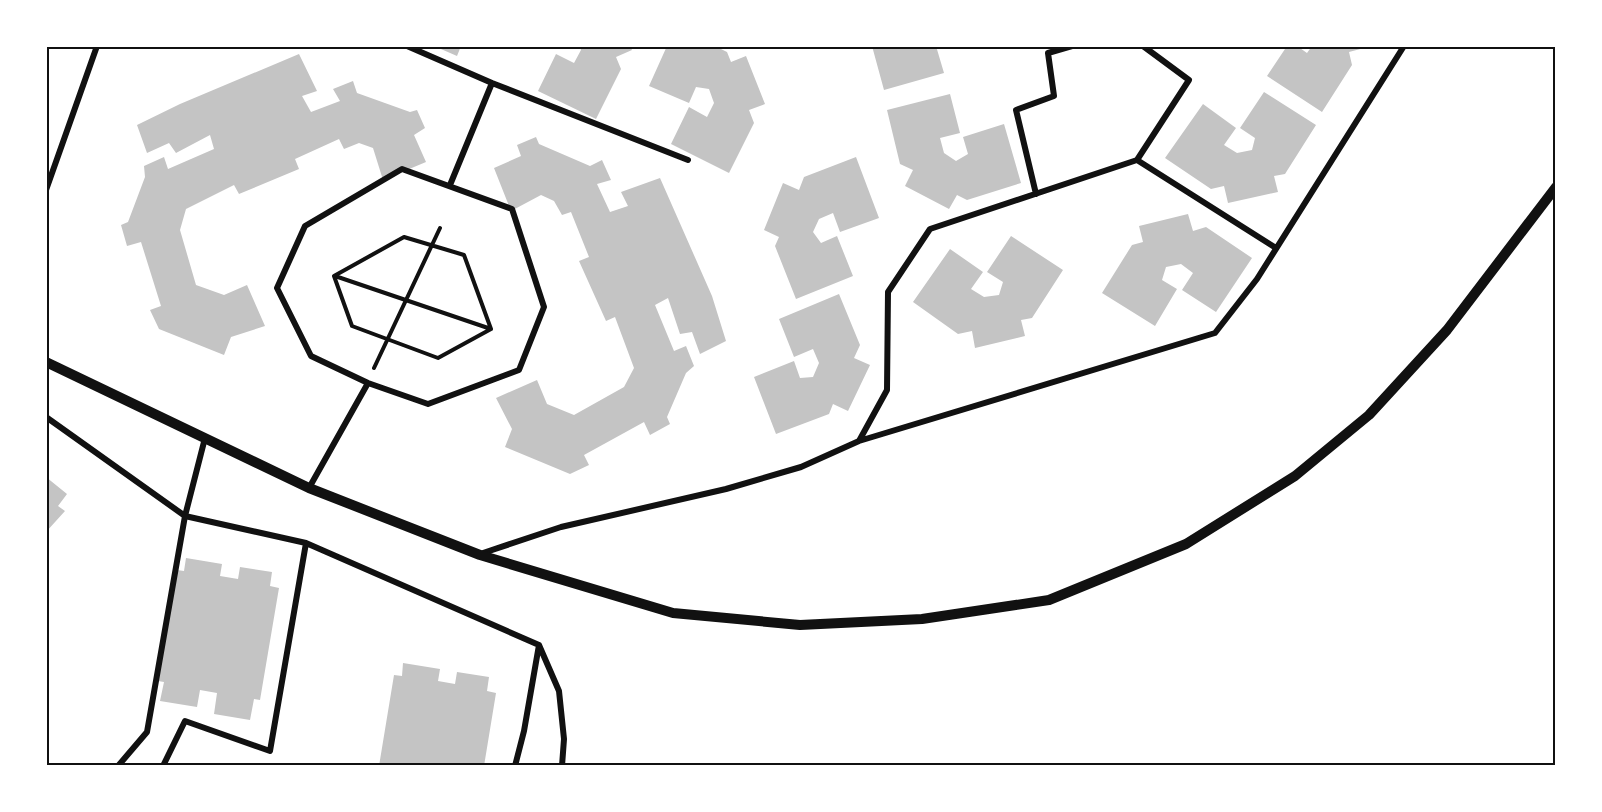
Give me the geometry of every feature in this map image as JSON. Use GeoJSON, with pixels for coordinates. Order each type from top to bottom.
{"type":"FeatureCollection","features":[{"type":"Feature","properties":{"kind":"street"},"geometry":{"type":"LineString","coordinates":[[46,190],[97,46]]}},
{"type":"Feature","properties":{"kind":"street"},"geometry":{"type":"LineString","coordinates":[[407,46],[492,83],[688,160]]}},
{"type":"Feature","properties":{"kind":"street"},"geometry":{"type":"LineString","coordinates":[[1036,194],[1016,110],[1054,96],[1048,53],[1072,46]]}},
{"type":"Feature","properties":{"kind":"street"},"geometry":{"type":"LineString","coordinates":[[859,441],[887,390],[888,292],[930,229],[1137,160],[1189,80],[1143,46]]}},
{"type":"Feature","properties":{"kind":"street"},"geometry":{"type":"LineString","coordinates":[[480,555],[561,527],[726,489],[801,467],[859,441],[1215,333],[1257,279],[1404,46]]}},
{"type":"Feature","properties":{"kind":"street"},"geometry":{"type":"LineString","coordinates":[[450,185],[492,83]]}},
{"type":"Feature","properties":{"kind":"street"},"geometry":{"type":"LineString","coordinates":[[1137,160],[1276,248]]}},
{"type":"Feature","properties":{"kind":"street"},"geometry":{"type":"LineString","coordinates":[[402,169],[512,209],[544,307],[519,370],[428,404],[369,383],[311,356],[277,288],[304,226],[402,169]]}},
{"type":"Feature","properties":{"kind":"street"},"geometry":{"type":"LineString","coordinates":[[46,362],[309,488],[480,555],[673,613],[800,625],[922,619],[1049,600],[1186,544],[1305,468],[1369,415],[1447,330],[1556,187]]}},
{"type":"Feature","properties":{"kind":"street"},"geometry":{"type":"LineString","coordinates":[[309,488],[369,383]]}},
{"type":"Feature","properties":{"kind":"street"},"geometry":{"type":"LineString","coordinates":[[46,417],[186,516],[306,543],[539,645],[559,691],[564,739],[562,765]]}},
{"type":"Feature","properties":{"kind":"street"},"geometry":{"type":"LineString","coordinates":[[118,765],[147,732],[186,516],[205,438]]}},
{"type":"Feature","properties":{"kind":"street"},"geometry":{"type":"LineString","coordinates":[[163,765],[185,721],[270,751],[306,543]]}},
{"type":"Feature","properties":{"kind":"street"},"geometry":{"type":"LineString","coordinates":[[514,765],[524,731],[539,645]]}},
{"type":"Feature","properties":{"kind":"path"},"geometry":{"type":"LineString","coordinates":[[369,383],[440,228]]}},
{"type":"Feature","properties":{"kind":"path"},"geometry":{"type":"LineString","coordinates":[[334,276],[404,237],[464,255],[491,329]]}},
{"type":"Feature","properties":{"kind":"path"},"geometry":{"type":"LineString","coordinates":[[334,276],[491,329]]}},
{"type":"Feature","properties":{"kind":"path"},"geometry":{"type":"LineString","coordinates":[[334,276],[352,326],[438,358],[491,329]]}},
{"type":"Feature","properties":{"kind":"building"},"geometry":{"type":"Polygon","coordinates":[[[434,46],[461,46],[457,56],[434,46]]]}},
{"type":"Feature","properties":{"kind":"building"},"geometry":{"type":"Polygon","coordinates":[[[580,46],[630,46],[632,50],[616,57],[621,69],[596,119],[538,91],[556,54],[574,63],[581,50],[580,46]]]}},
{"type":"Feature","properties":{"kind":"building"},"geometry":{"type":"Polygon","coordinates":[[[667,46],[715,46],[727,52],[731,62],[746,56],[765,104],[749,110],[754,123],[729,173],[671,144],[689,107],[707,117],[714,103],[709,89],[696,87],[689,103],[649,86],[667,46]]]}},
{"type":"Feature","properties":{"kind":"building"},"geometry":{"type":"Polygon","coordinates":[[[872,46],[936,46],[944,73],[884,90],[872,46]]]}},
{"type":"Feature","properties":{"kind":"building"},"geometry":{"type":"Polygon","coordinates":[[[1287,46],[1297,46],[1307,53],[1312,46],[1368,47],[1349,52],[1352,65],[1322,112],[1267,76],[1287,46]]]}},
{"type":"Feature","properties":{"kind":"building"},"geometry":{"type":"Polygon","coordinates":[[[299,54],[317,91],[302,96],[311,112],[340,101],[333,89],[353,81],[357,93],[410,112],[417,110],[425,128],[414,135],[426,162],[383,180],[373,148],[359,143],[344,149],[339,139],[295,159],[299,169],[239,194],[234,185],[186,209],[180,230],[196,285],[224,295],[247,285],[265,326],[231,337],[224,355],[159,329],[150,310],[161,306],[141,242],[127,246],[121,225],[128,222],[145,177],[144,166],[164,157],[168,169],[214,149],[210,135],[176,153],[169,143],[147,153],[137,125],[180,104],[299,54]]]}},
{"type":"Feature","properties":{"kind":"building"},"geometry":{"type":"Polygon","coordinates":[[[1264,92],[1316,125],[1285,174],[1274,176],[1278,192],[1228,203],[1224,186],[1211,189],[1165,158],[1203,104],[1236,128],[1224,145],[1237,153],[1252,150],[1255,138],[1240,128],[1264,92]]]}},
{"type":"Feature","properties":{"kind":"building"},"geometry":{"type":"Polygon","coordinates":[[[950,94],[960,133],[940,138],[944,153],[956,161],[968,154],[963,137],[1004,124],[1021,183],[967,200],[957,195],[949,209],[905,186],[913,170],[900,164],[887,110],[950,94]]]}},
{"type":"Feature","properties":{"kind":"building"},"geometry":{"type":"Polygon","coordinates":[[[536,137],[539,144],[590,166],[602,160],[611,180],[597,184],[610,212],[628,206],[621,192],[660,178],[712,296],[726,341],[700,354],[692,332],[680,334],[668,298],[655,305],[674,351],[686,346],[694,366],[686,373],[667,417],[670,424],[650,435],[644,422],[584,455],[589,465],[570,474],[505,447],[512,429],[496,398],[537,380],[547,404],[574,415],[624,387],[634,368],[615,317],[606,321],[579,261],[589,257],[571,212],[562,215],[554,201],[541,195],[511,211],[494,168],[521,156],[517,145],[536,137]]]}},
{"type":"Feature","properties":{"kind":"building"},"geometry":{"type":"Polygon","coordinates":[[[856,157],[879,218],[840,232],[833,213],[819,219],[813,232],[821,243],[837,236],[853,276],[796,299],[775,246],[779,237],[764,230],[783,183],[799,190],[804,177],[856,157]]]}},
{"type":"Feature","properties":{"kind":"building"},"geometry":{"type":"Polygon","coordinates":[[[1188,214],[1193,231],[1206,227],[1252,258],[1216,312],[1182,290],[1193,273],[1181,264],[1166,267],[1162,280],[1177,289],[1155,326],[1102,293],[1132,245],[1143,242],[1139,226],[1188,214]]]}},
{"type":"Feature","properties":{"kind":"building"},"geometry":{"type":"Polygon","coordinates":[[[1011,236],[1063,270],[1032,318],[1021,320],[1025,336],[975,348],[972,331],[958,334],[913,302],[950,249],[983,272],[971,289],[984,297],[999,295],[1003,282],[987,272],[1011,236]]]}},
{"type":"Feature","properties":{"kind":"building"},"geometry":{"type":"Polygon","coordinates":[[[839,294],[860,345],[854,358],[870,365],[848,411],[833,404],[829,414],[776,434],[754,377],[794,361],[800,378],[813,377],[819,363],[813,349],[794,357],[779,319],[839,294]]]}},
{"type":"Feature","properties":{"kind":"building"},"geometry":{"type":"Polygon","coordinates":[[[46,477],[67,494],[58,506],[65,511],[46,532],[46,477]]]}},
{"type":"Feature","properties":{"kind":"building"},"geometry":{"type":"Polygon","coordinates":[[[186,558],[222,564],[220,576],[238,579],[240,567],[272,572],[270,586],[279,588],[260,700],[254,699],[250,720],[214,714],[217,693],[200,690],[197,707],[160,701],[164,682],[158,681],[177,570],[184,571],[186,558]]]}},
{"type":"Feature","properties":{"kind":"building"},"geometry":{"type":"Polygon","coordinates":[[[403,663],[440,669],[438,681],[455,684],[457,672],[489,677],[487,691],[496,693],[484,766],[379,766],[394,675],[402,676],[403,663]]]}}]}
